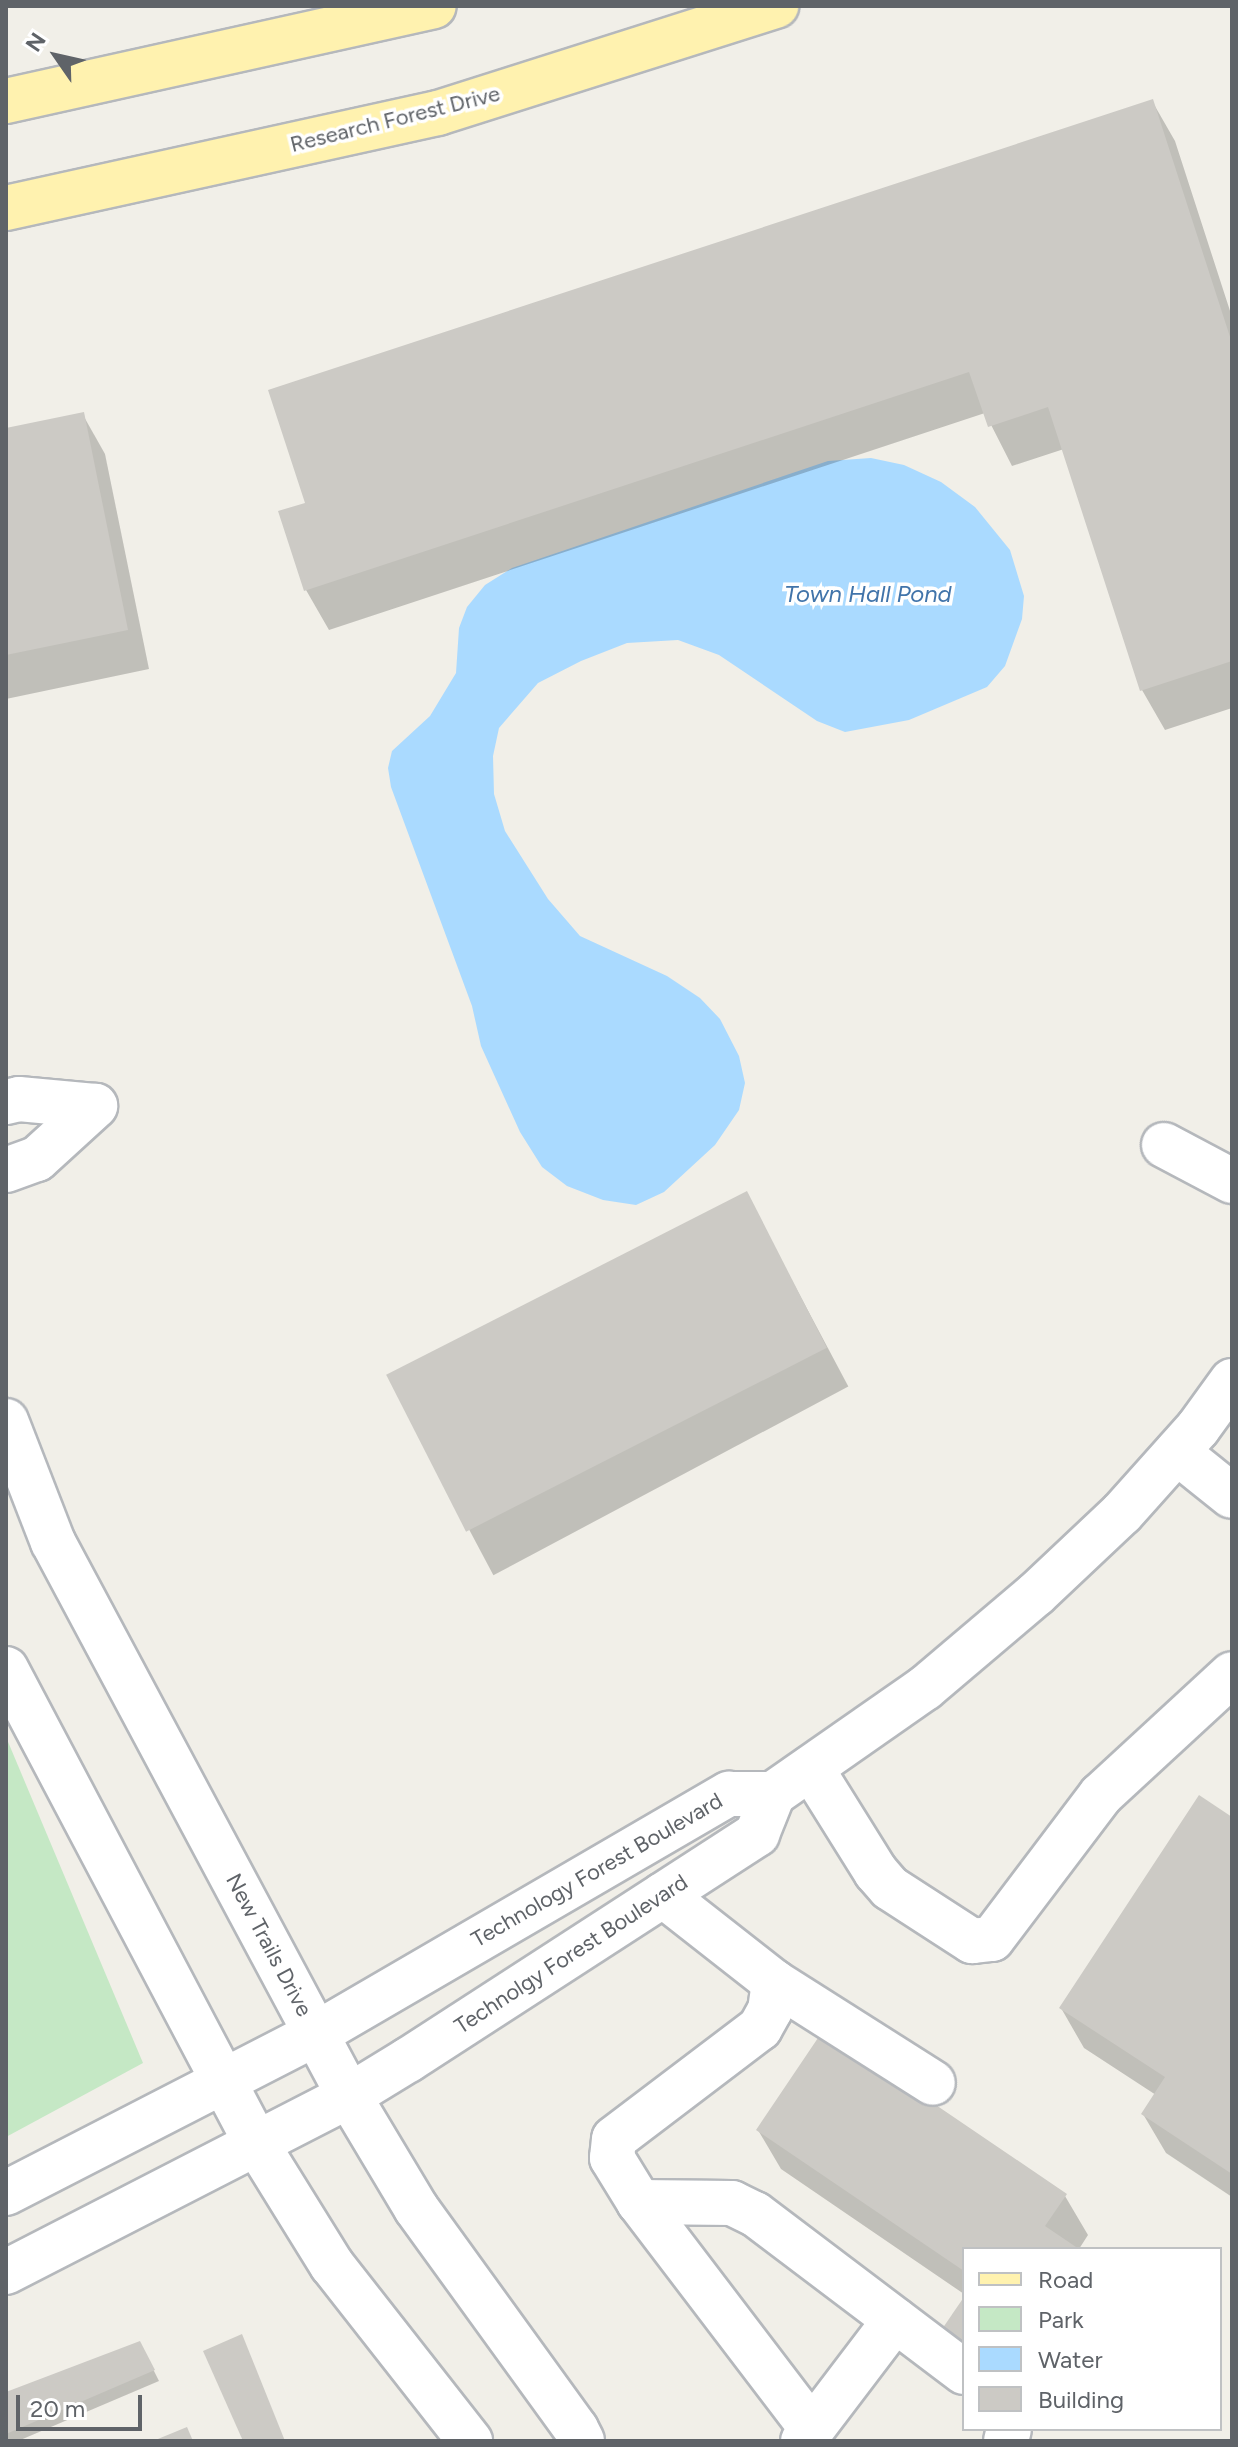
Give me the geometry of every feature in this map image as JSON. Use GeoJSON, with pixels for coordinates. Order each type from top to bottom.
{"type":"FeatureCollection","features":[{"type":"Feature","properties":{"kind":"main road"},"geometry":{"type":"LineString","coordinates":[[6,101],[434,6]]}},
{"type":"Feature","properties":{"kind":"main road","name":"Research Forest Drive"},"geometry":{"type":"LineString","coordinates":[[6,208],[438,113],[776,6]]}},
{"type":"Feature","properties":{"kind":"street"},"geometry":{"type":"LineString","coordinates":[[6,1102],[19,1099],[95,1106],[37,1159],[6,1170]]}},
{"type":"Feature","properties":{"kind":"street"},"geometry":{"type":"LineString","coordinates":[[1164,1145],[1232,1181]]}},
{"type":"Feature","properties":{"kind":"street"},"geometry":{"type":"LineString","coordinates":[[773,1794],[925,1688],[1036,1594],[1122,1513],[1177,1452],[1232,1381]]}},
{"type":"Feature","properties":{"kind":"street","name":"New Trails Drive"},"geometry":{"type":"LineString","coordinates":[[6,1421],[53,1542],[349,2096],[416,2208],[582,2441]]}},
{"type":"Feature","properties":{"kind":"street"},"geometry":{"type":"LineString","coordinates":[[1177,1452],[1232,1496]]}},
{"type":"Feature","properties":{"kind":"street"},"geometry":{"type":"LineString","coordinates":[[6,1669],[255,2141],[332,2265],[470,2441]]}},
{"type":"Feature","properties":{"kind":"street"},"geometry":{"type":"LineString","coordinates":[[811,1768],[876,1872],[890,1888],[972,1941],[992,1939],[1101,1795],[1232,1674]]}},
{"type":"Feature","properties":{"kind":"street","name":"Technology Forest Boulevard"},"geometry":{"type":"LineString","coordinates":[[6,2193],[316,2034],[729,1794],[773,1794]]}},
{"type":"Feature","properties":{"kind":"street","name":"Technolgy Forest Boulevard"},"geometry":{"type":"LineString","coordinates":[[255,2141],[349,2096],[757,1834],[773,1794]]}},
{"type":"Feature","properties":{"kind":"street"},"geometry":{"type":"LineString","coordinates":[[663,1895],[774,1982],[933,2083]]}},
{"type":"Feature","properties":{"kind":"street"},"geometry":{"type":"LineString","coordinates":[[774,1982],[770,2010],[760,2028],[614,2139],[612,2158],[639,2202],[807,2435],[895,2320]]}},
{"type":"Feature","properties":{"kind":"street"},"geometry":{"type":"LineString","coordinates":[[6,2272],[255,2141]]}},
{"type":"Feature","properties":{"kind":"street"},"geometry":{"type":"LineString","coordinates":[[639,2202],[732,2203],[755,2214],[962,2370]]}},
{"type":"Feature","properties":{"kind":"green space"},"geometry":{"type":"Polygon","coordinates":[[[6,1737],[143,2063],[6,2137],[6,1737]]]}},
{"type":"Feature","properties":{"kind":"water","name":"Town Hall Pond"},"geometry":{"type":"Polygon","coordinates":[[[871,458],[904,465],[941,482],[975,507],[1010,550],[1024,596],[1022,619],[1005,666],[987,687],[909,720],[845,732],[817,721],[719,655],[678,640],[627,643],[581,661],[538,683],[499,728],[493,756],[494,794],[505,831],[548,899],[580,936],[667,976],[700,998],[720,1019],[739,1056],[745,1083],[739,1110],[715,1145],[664,1192],[636,1205],[603,1200],[567,1186],[542,1167],[520,1132],[481,1046],[472,1006],[391,787],[388,768],[392,751],[430,716],[456,673],[459,628],[467,607],[485,585],[512,568],[828,461],[871,458]]]}},
{"type":"Feature","properties":{"kind":"building"},"geometry":{"type":"Polygon","coordinates":[[[1153,99],[1232,343],[1232,661],[1140,691],[1048,407],[988,427],[969,372],[304,591],[278,511],[305,503],[268,390],[1153,99]]]}},
{"type":"Feature","properties":{"kind":"building"},"geometry":{"type":"Polygon","coordinates":[[[84,412],[128,630],[6,655],[6,428],[84,412]]]}},
{"type":"Feature","properties":{"kind":"building"},"geometry":{"type":"Polygon","coordinates":[[[747,1191],[827,1348],[466,1532],[386,1375],[747,1191]]]}},
{"type":"Feature","properties":{"kind":"building"},"geometry":{"type":"Polygon","coordinates":[[[1199,1795],[1232,1817],[1232,2174],[1141,2114],[1165,2077],[1059,2008],[1199,1795]]]}},
{"type":"Feature","properties":{"kind":"building"},"geometry":{"type":"Polygon","coordinates":[[[824,2029],[1067,2194],[1045,2226],[1076,2247],[962,2247],[962,2270],[756,2130],[824,2029]]]}},
{"type":"Feature","properties":{"kind":"building"},"geometry":{"type":"Polygon","coordinates":[[[962,2300],[962,2347],[940,2332],[962,2300]]]}},
{"type":"Feature","properties":{"kind":"building"},"geometry":{"type":"Polygon","coordinates":[[[242,2334],[285,2441],[243,2441],[203,2351],[242,2334]]]}},
{"type":"Feature","properties":{"kind":"building"},"geometry":{"type":"Polygon","coordinates":[[[140,2341],[155,2370],[6,2434],[6,2392],[140,2341]]]}},
{"type":"Feature","properties":{"kind":"building"},"geometry":{"type":"Polygon","coordinates":[[[187,2427],[193,2441],[153,2441],[187,2427]]]}}]}
